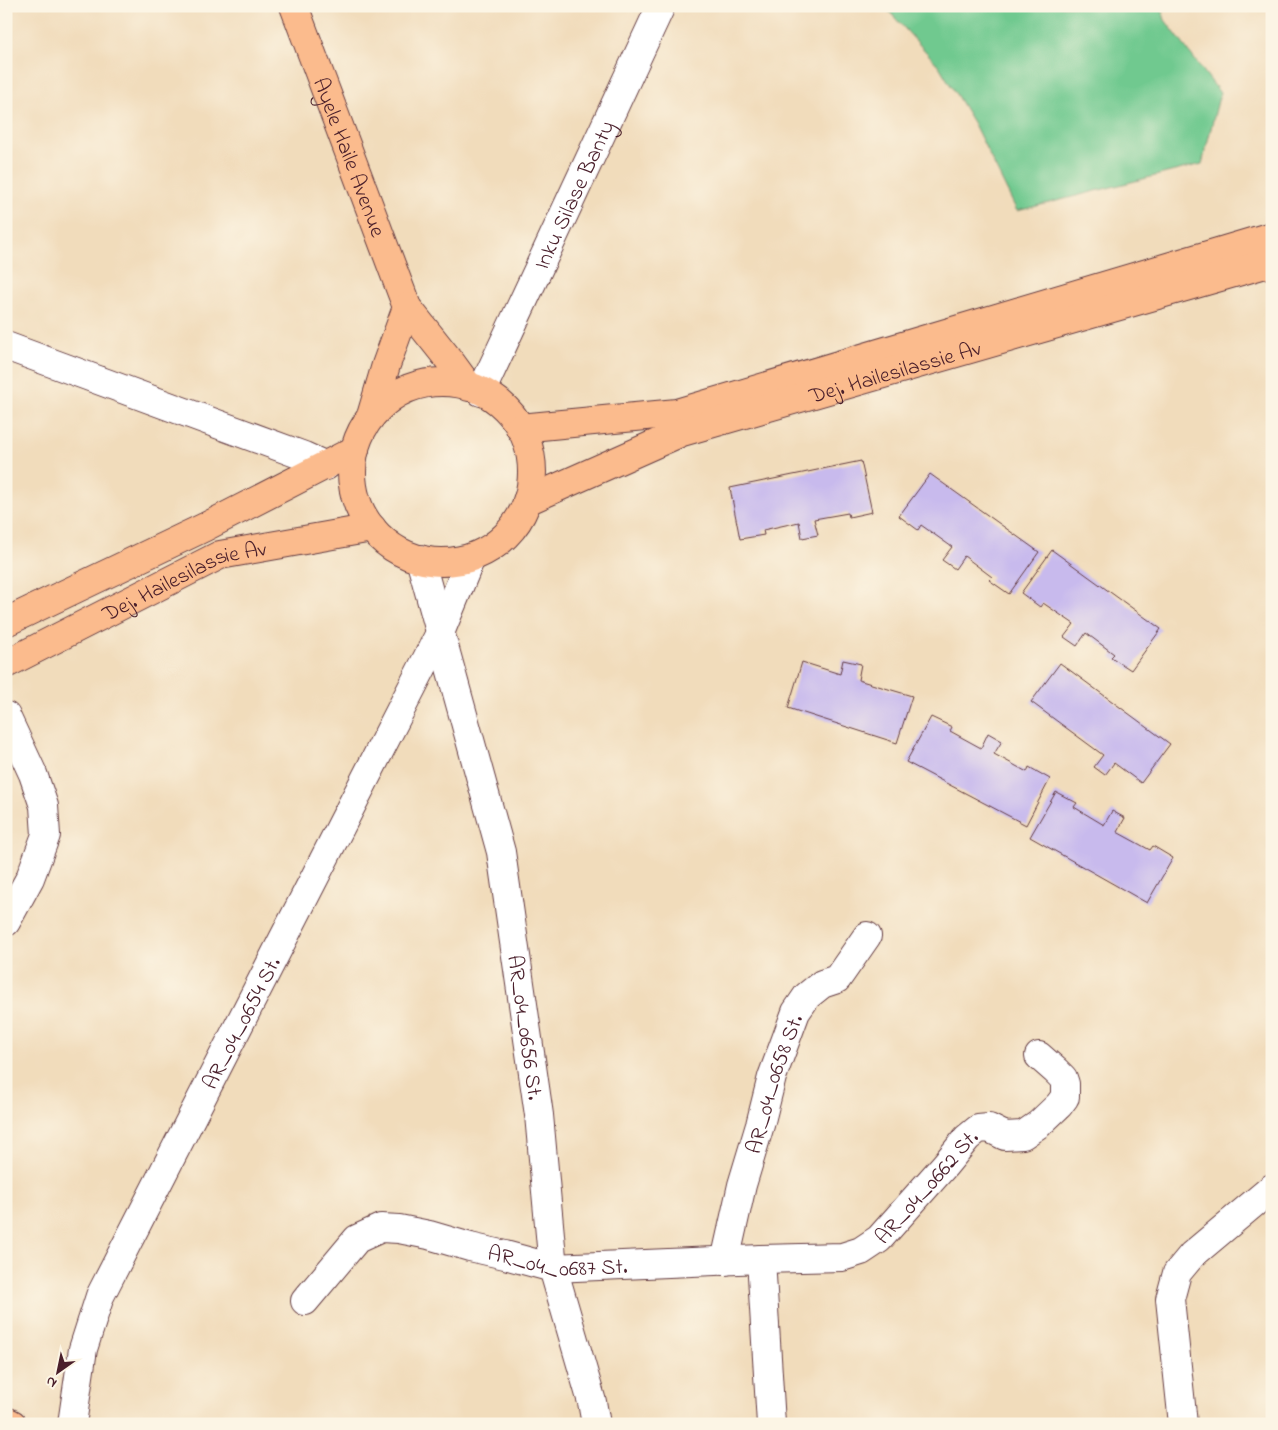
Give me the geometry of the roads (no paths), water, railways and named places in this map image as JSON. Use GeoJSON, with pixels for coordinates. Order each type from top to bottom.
{"type":"FeatureCollection","features":[{"type":"Feature","properties":{"kind":"main road","name":"Ayele Haile Avenue"},"geometry":{"type":"LineString","coordinates":[[294,6],[407,307],[450,361],[479,388]]}},
{"type":"Feature","properties":{"kind":"main road","name":"Dej. Hailesilassie Av"},"geometry":{"type":"LineString","coordinates":[[520,428],[677,413],[1272,236]]}},
{"type":"Feature","properties":{"kind":"main road","name":"Dej. Hailesilassie Av"},"geometry":{"type":"LineString","coordinates":[[527,501],[682,432],[1272,262]]}},
{"type":"Feature","properties":{"kind":"main road"},"geometry":{"type":"LineString","coordinates":[[371,416],[407,307]]}},
{"type":"Feature","properties":{"kind":"main road"},"geometry":{"type":"LineString","coordinates":[[444,383],[479,388],[503,407],[520,428],[529,450],[531,482],[527,501],[516,524],[508,534],[488,550],[471,558],[432,562],[396,550],[385,542],[372,528],[361,513],[354,494],[352,469],[355,450],[361,432],[371,416],[390,398],[415,386],[444,383]]}},
{"type":"Feature","properties":{"kind":"main road","name":"Dej. Hailesilassie Av"},"geometry":{"type":"LineString","coordinates":[[6,622],[205,527],[355,450]]}},
{"type":"Feature","properties":{"kind":"main road","name":"Dej. Hailesilassie Av"},"geometry":{"type":"LineString","coordinates":[[6,664],[220,555],[372,528]]}},
{"type":"Feature","properties":{"kind":"main road"},"geometry":{"type":"LineString","coordinates":[[6,1421],[12,1424]]}},
{"type":"Feature","properties":{"kind":"street","name":"Inku Silase Banty"},"geometry":{"type":"LineString","coordinates":[[479,388],[661,6]]}},
{"type":"Feature","properties":{"kind":"street"},"geometry":{"type":"LineString","coordinates":[[6,346],[304,456],[326,466]]}},
{"type":"Feature","properties":{"kind":"street","name":"AR_04_0654 St."},"geometry":{"type":"LineString","coordinates":[[72,1424],[83,1349],[100,1296],[440,633],[471,558]]}},
{"type":"Feature","properties":{"kind":"street"},"geometry":{"type":"LineString","coordinates":[[420,559],[440,633]]}},
{"type":"Feature","properties":{"kind":"street","name":"AR_04_0656 St."},"geometry":{"type":"LineString","coordinates":[[440,633],[501,852],[539,1115],[553,1268],[592,1402],[596,1424]]}},
{"type":"Feature","properties":{"kind":"street"},"geometry":{"type":"LineString","coordinates":[[6,716],[33,774],[44,806],[46,835],[30,878],[6,922]]}},
{"type":"Feature","properties":{"kind":"street","name":"AR_04_0658 St."},"geometry":{"type":"LineString","coordinates":[[724,1261],[742,1185],[772,1077],[796,1012],[807,996],[822,984],[838,979],[867,936]]}},
{"type":"Feature","properties":{"kind":"street","name":"AR_04_0662 St."},"geometry":{"type":"LineString","coordinates":[[842,1257],[861,1251],[879,1239],[978,1129],[990,1128],[1006,1136],[1023,1135],[1050,1114],[1065,1097],[1065,1084],[1063,1078],[1040,1056]]}},
{"type":"Feature","properties":{"kind":"street"},"geometry":{"type":"LineString","coordinates":[[1183,1424],[1170,1299],[1177,1272],[1192,1255],[1272,1188]]}},
{"type":"Feature","properties":{"kind":"street","name":"AR_04_0687 St."},"geometry":{"type":"LineString","coordinates":[[305,1301],[357,1239],[381,1228],[399,1229],[430,1235],[553,1268],[842,1257]]}},
{"type":"Feature","properties":{"kind":"street"},"geometry":{"type":"LineString","coordinates":[[761,1259],[771,1424]]}}]}
